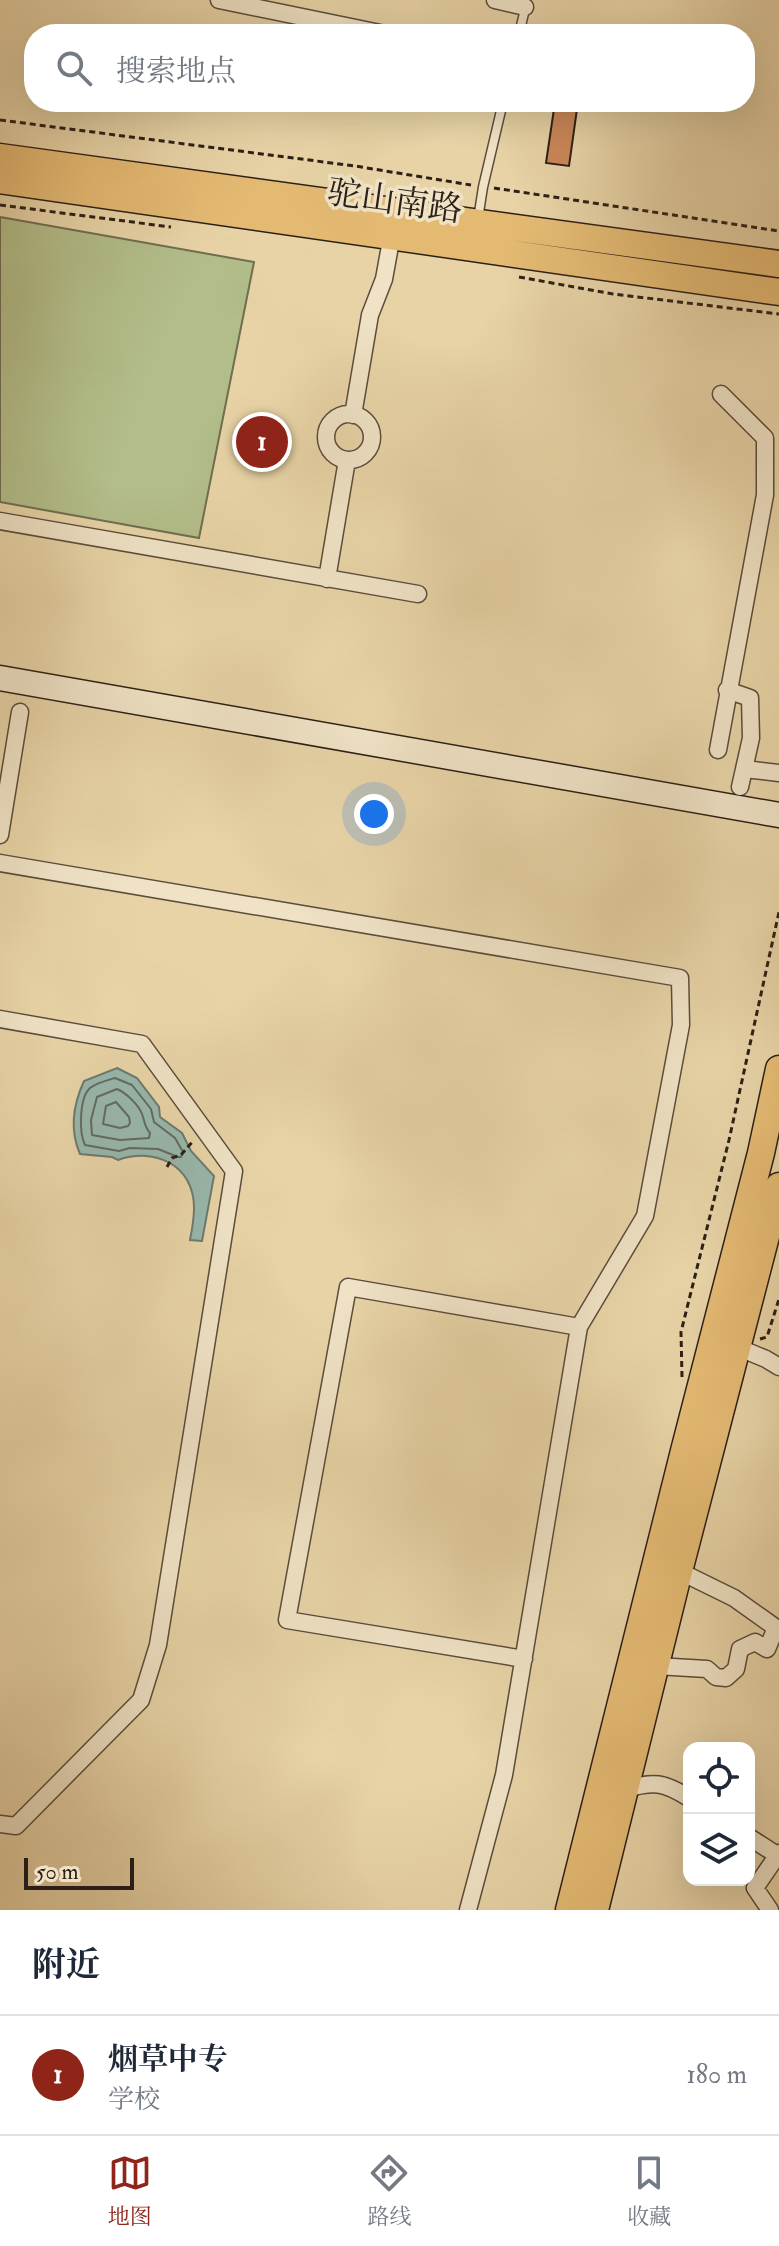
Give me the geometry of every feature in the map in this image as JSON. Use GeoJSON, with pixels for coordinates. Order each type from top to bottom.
{"type":"FeatureCollection","features":[{"type":"Feature","properties":{"kind":"main road","name":"驼山南路"},"geometry":{"type":"LineString","coordinates":[[0,157],[476,235],[779,292]]}},
{"type":"Feature","properties":{"kind":"main road","name":"驼山南路"},"geometry":{"type":"LineString","coordinates":[[0,180],[392,235],[476,235],[779,264]]}},
{"type":"Feature","properties":{"kind":"main road"},"geometry":{"type":"LineString","coordinates":[[569,1910],[754,1184],[779,1069]]}},
{"type":"Feature","properties":{"kind":"main road"},"geometry":{"type":"LineString","coordinates":[[595,1910],[779,1186]]}},
{"type":"Feature","properties":{"kind":"street"},"geometry":{"type":"LineString","coordinates":[[219,0],[336,24]]}},
{"type":"Feature","properties":{"kind":"street"},"geometry":{"type":"LineString","coordinates":[[495,0],[526,3]]}},
{"type":"Feature","properties":{"kind":"street"},"geometry":{"type":"LineString","coordinates":[[353,415],[370,315],[384,279],[392,235]]}},
{"type":"Feature","properties":{"kind":"street"},"geometry":{"type":"LineString","coordinates":[[718,750],[765,495],[765,438],[721,394]]}},
{"type":"Feature","properties":{"kind":"street"},"geometry":{"type":"LineString","coordinates":[[353,415],[366,421],[372,443],[364,456],[347,460],[335,456],[330,450],[327,436],[332,422],[338,417],[353,415]]}},
{"type":"Feature","properties":{"kind":"street"},"geometry":{"type":"LineString","coordinates":[[327,579],[347,460]]}},
{"type":"Feature","properties":{"kind":"street"},"geometry":{"type":"LineString","coordinates":[[0,521],[418,594]]}},
{"type":"Feature","properties":{"kind":"street"},"geometry":{"type":"LineString","coordinates":[[0,678],[779,815]]}},
{"type":"Feature","properties":{"kind":"street"},"geometry":{"type":"LineString","coordinates":[[727,690],[750,698],[751,738],[740,787]]}},
{"type":"Feature","properties":{"kind":"street"},"geometry":{"type":"LineString","coordinates":[[0,835],[20,712]]}},
{"type":"Feature","properties":{"kind":"street"},"geometry":{"type":"LineString","coordinates":[[745,769],[779,773]]}},
{"type":"Feature","properties":{"kind":"street"},"geometry":{"type":"LineString","coordinates":[[0,863],[680,978],[681,1025],[645,1216],[579,1327],[504,1775],[468,1910]]}},
{"type":"Feature","properties":{"kind":"street"},"geometry":{"type":"LineString","coordinates":[[0,1019],[142,1044],[234,1171],[158,1645],[141,1700],[16,1826],[0,1824]]}},
{"type":"Feature","properties":{"kind":"street"},"geometry":{"type":"LineString","coordinates":[[524,1659],[287,1620],[348,1287],[579,1327]]}},
{"type":"Feature","properties":{"kind":"street"},"geometry":{"type":"LineString","coordinates":[[737,1347],[779,1367]]}},
{"type":"Feature","properties":{"kind":"street"},"geometry":{"type":"LineString","coordinates":[[656,1666],[707,1669],[716,1677],[726,1678],[736,1669],[740,1649],[755,1642],[767,1649],[778,1629],[734,1598],[679,1571]]}},
{"type":"Feature","properties":{"kind":"street"},"geometry":{"type":"LineString","coordinates":[[625,1789],[646,1783],[669,1785],[683,1794]]}},
{"type":"Feature","properties":{"kind":"street"},"geometry":{"type":"LineString","coordinates":[[755,1841],[778,1854],[755,1888],[770,1910]]}},
{"type":"Feature","properties":{"kind":"lane"},"geometry":{"type":"LineString","coordinates":[[521,24],[526,3]]}},
{"type":"Feature","properties":{"kind":"lane"},"geometry":{"type":"LineString","coordinates":[[476,235],[483,187],[501,112]]}},
{"type":"Feature","properties":{"kind":"path"},"geometry":{"type":"LineString","coordinates":[[0,120],[355,166],[779,231]]}},
{"type":"Feature","properties":{"kind":"path"},"geometry":{"type":"LineString","coordinates":[[682,1376],[681,1332],[729,1140],[779,912]]}},
{"type":"Feature","properties":{"kind":"path"},"geometry":{"type":"LineString","coordinates":[[167,1167],[172,1158],[181,1155],[203,1128]]}},
{"type":"Feature","properties":{"kind":"green space"},"geometry":{"type":"Polygon","coordinates":[[[0,217],[254,262],[199,538],[0,502],[0,217]]]}},
{"type":"Feature","properties":{"kind":"water"},"geometry":{"type":"Polygon","coordinates":[[[117,1068],[137,1078],[159,1107],[160,1117],[182,1133],[191,1151],[214,1176],[202,1241],[190,1240],[194,1212],[192,1193],[180,1170],[158,1158],[145,1156],[118,1160],[80,1154],[74,1135],[74,1117],[84,1081],[117,1068]]]}},
{"type":"Feature","properties":{"kind":"building"},"geometry":{"type":"Polygon","coordinates":[[[554,112],[577,112],[569,166],[546,163],[554,112]]]}},
{"type":"Feature","properties":{"kind":"place","name":"烟草中专"},"geometry":{"type":"Point","coordinates":[262,442]}}]}
